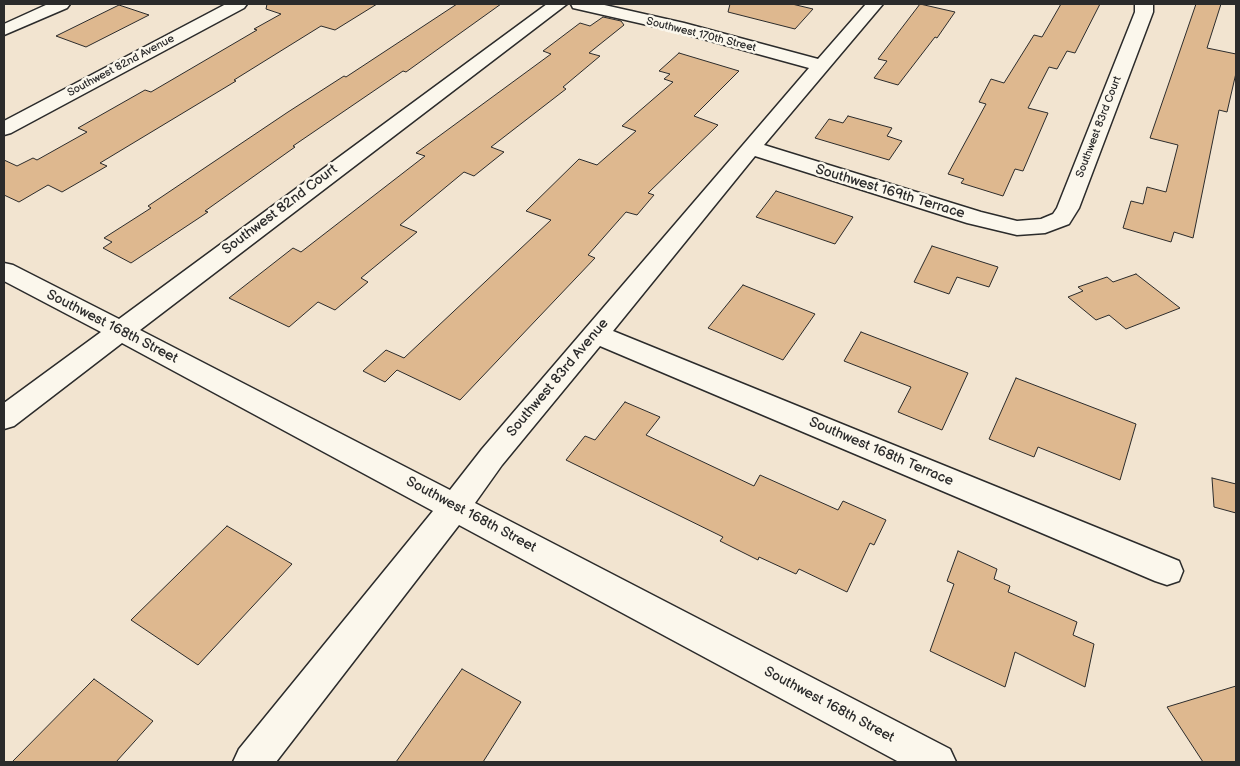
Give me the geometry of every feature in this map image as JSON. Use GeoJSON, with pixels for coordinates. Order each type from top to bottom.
{"type":"FeatureCollection","features":[{"type":"Feature","properties":{"kind":"street"},"geometry":{"type":"LineString","coordinates":[[4,30],[61,4]]}},
{"type":"Feature","properties":{"kind":"street","name":"Southwest 82nd Avenue"},"geometry":{"type":"LineString","coordinates":[[4,129],[238,4]]}},
{"type":"Feature","properties":{"kind":"street","name":"Southwest 82nd Court"},"geometry":{"type":"LineString","coordinates":[[4,418],[558,4]]}},
{"type":"Feature","properties":{"kind":"street","name":"Southwest 170th Street"},"geometry":{"type":"LineString","coordinates":[[579,4],[678,27],[822,66]]}},
{"type":"Feature","properties":{"kind":"street","name":"Southwest 83rd Avenue"},"geometry":{"type":"LineString","coordinates":[[252,762],[492,457],[750,148],[876,4]]}},
{"type":"Feature","properties":{"kind":"street","name":"Southwest 83rd Court"},"geometry":{"type":"LineString","coordinates":[[1030,228],[1055,223],[1061,219],[1068,208],[1144,12],[1144,4]]}},
{"type":"Feature","properties":{"kind":"street","name":"Southwest 169th Terrace"},"geometry":{"type":"LineString","coordinates":[[750,148],[975,218],[1017,228],[1030,228]]}},
{"type":"Feature","properties":{"kind":"street","name":"Southwest 168th Street"},"geometry":{"type":"LineString","coordinates":[[4,271],[120,330],[937,762]]}},
{"type":"Feature","properties":{"kind":"street","name":"Southwest 168th Terrace"},"geometry":{"type":"LineString","coordinates":[[596,334],[1166,571]]}},
{"type":"Feature","properties":{"kind":"building"},"geometry":{"type":"Polygon","coordinates":[[[267,4],[377,4],[335,30],[321,26],[234,80],[236,81],[100,163],[107,166],[62,192],[48,185],[19,202],[4,195],[4,160],[17,166],[33,158],[37,160],[87,132],[78,128],[145,90],[151,92],[281,14],[266,9],[267,4]]]}},
{"type":"Feature","properties":{"kind":"building"},"geometry":{"type":"Polygon","coordinates":[[[457,4],[501,4],[406,72],[403,71],[293,146],[295,147],[205,211],[208,212],[131,263],[103,248],[112,242],[104,238],[151,208],[148,206],[288,112],[344,76],[346,77],[457,4]]]}},
{"type":"Feature","properties":{"kind":"building"},"geometry":{"type":"Polygon","coordinates":[[[730,4],[792,4],[813,9],[795,29],[728,12],[730,4]]]}},
{"type":"Feature","properties":{"kind":"building"},"geometry":{"type":"Polygon","coordinates":[[[920,4],[955,12],[937,38],[935,37],[898,85],[874,78],[887,61],[878,59],[920,4]]]}},
{"type":"Feature","properties":{"kind":"building"},"geometry":{"type":"Polygon","coordinates":[[[1061,4],[1100,4],[1075,53],[1067,51],[1057,69],[1049,67],[1028,108],[1048,113],[1023,171],[1015,169],[1003,196],[961,183],[964,179],[948,174],[986,104],[979,102],[991,79],[1004,83],[1034,35],[1042,37],[1061,4]]]}},
{"type":"Feature","properties":{"kind":"building"},"geometry":{"type":"Polygon","coordinates":[[[1196,4],[1221,4],[1207,48],[1236,54],[1236,73],[1227,112],[1219,110],[1193,238],[1174,232],[1171,242],[1123,228],[1131,201],[1143,204],[1147,187],[1166,192],[1178,145],[1150,138],[1196,4]]]}},
{"type":"Feature","properties":{"kind":"building"},"geometry":{"type":"Polygon","coordinates":[[[119,5],[149,15],[86,47],[56,36],[119,5]]]}},
{"type":"Feature","properties":{"kind":"building"},"geometry":{"type":"Polygon","coordinates":[[[603,17],[621,21],[624,25],[589,53],[600,56],[563,87],[566,89],[491,147],[504,152],[474,176],[464,172],[400,225],[417,232],[361,278],[368,282],[335,310],[318,302],[289,327],[229,298],[293,248],[301,252],[425,156],[416,153],[551,54],[543,51],[580,23],[590,26],[603,17]]]}},
{"type":"Feature","properties":{"kind":"building"},"geometry":{"type":"Polygon","coordinates":[[[679,53],[739,71],[694,116],[718,125],[648,193],[654,195],[637,215],[626,212],[588,255],[595,258],[460,400],[397,370],[385,382],[363,371],[386,350],[404,358],[551,220],[526,211],[579,159],[597,165],[636,131],[622,126],[673,82],[664,79],[670,74],[659,71],[679,53]]]}},
{"type":"Feature","properties":{"kind":"building"},"geometry":{"type":"Polygon","coordinates":[[[848,116],[892,128],[887,136],[902,141],[889,160],[815,138],[829,119],[843,123],[848,116]]]}},
{"type":"Feature","properties":{"kind":"building"},"geometry":{"type":"Polygon","coordinates":[[[776,191],[853,217],[835,244],[756,217],[776,191]]]}},
{"type":"Feature","properties":{"kind":"building"},"geometry":{"type":"Polygon","coordinates":[[[932,246],[998,267],[989,287],[957,277],[949,294],[914,282],[932,246]]]}},
{"type":"Feature","properties":{"kind":"building"},"geometry":{"type":"Polygon","coordinates":[[[1136,274],[1180,308],[1126,329],[1109,315],[1096,320],[1068,297],[1083,291],[1078,287],[1107,277],[1113,282],[1136,274]]]}},
{"type":"Feature","properties":{"kind":"building"},"geometry":{"type":"Polygon","coordinates":[[[743,285],[815,314],[783,360],[708,328],[743,285]]]}},
{"type":"Feature","properties":{"kind":"building"},"geometry":{"type":"Polygon","coordinates":[[[861,332],[968,373],[942,430],[898,412],[911,387],[844,361],[861,332]]]}},
{"type":"Feature","properties":{"kind":"building"},"geometry":{"type":"Polygon","coordinates":[[[1016,378],[1136,424],[1120,480],[1038,447],[1034,457],[989,439],[1016,378]]]}},
{"type":"Feature","properties":{"kind":"building"},"geometry":{"type":"Polygon","coordinates":[[[625,402],[660,417],[646,435],[754,486],[760,475],[838,510],[843,501],[886,520],[874,545],[870,543],[847,592],[799,569],[796,574],[759,557],[758,560],[720,541],[723,537],[566,460],[585,436],[595,440],[625,402]]]}},
{"type":"Feature","properties":{"kind":"building"},"geometry":{"type":"Polygon","coordinates":[[[1212,478],[1236,484],[1236,513],[1214,507],[1212,478]]]}},
{"type":"Feature","properties":{"kind":"building"},"geometry":{"type":"Polygon","coordinates":[[[227,526],[292,564],[198,665],[131,620],[227,526]]]}},
{"type":"Feature","properties":{"kind":"building"},"geometry":{"type":"Polygon","coordinates":[[[958,551],[997,569],[994,579],[1010,586],[1008,592],[1077,622],[1073,635],[1094,644],[1085,687],[1015,652],[1005,687],[930,651],[954,584],[947,581],[958,551]]]}},
{"type":"Feature","properties":{"kind":"building"},"geometry":{"type":"Polygon","coordinates":[[[462,669],[521,702],[483,762],[396,762],[462,669]]]}},
{"type":"Feature","properties":{"kind":"building"},"geometry":{"type":"Polygon","coordinates":[[[94,679],[153,721],[116,762],[12,762],[94,679]]]}},
{"type":"Feature","properties":{"kind":"building"},"geometry":{"type":"Polygon","coordinates":[[[1236,686],[1236,762],[1203,762],[1167,707],[1236,686]]]}}]}
